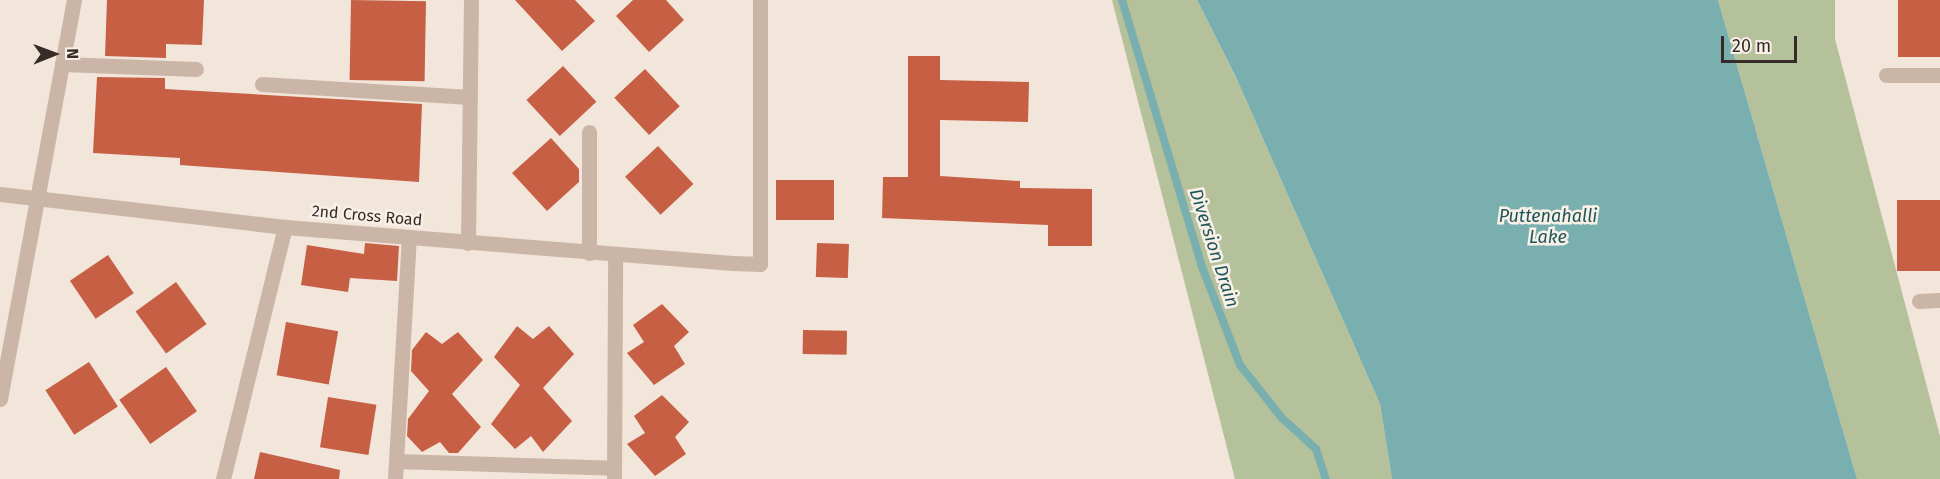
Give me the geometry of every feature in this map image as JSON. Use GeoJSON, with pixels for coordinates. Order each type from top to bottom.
{"type":"FeatureCollection","features":[{"type":"Feature","properties":{"kind":"street"},"geometry":{"type":"LineString","coordinates":[[0,399],[74,0]]}},
{"type":"Feature","properties":{"kind":"street"},"geometry":{"type":"LineString","coordinates":[[468,243],[471,0]]}},
{"type":"Feature","properties":{"kind":"street","name":"2nd Cross Road"},"geometry":{"type":"LineString","coordinates":[[0,194],[36,201],[285,227],[615,256],[760,264],[760,0]]}},
{"type":"Feature","properties":{"kind":"street"},"geometry":{"type":"LineString","coordinates":[[62,64],[196,69]]}},
{"type":"Feature","properties":{"kind":"street"},"geometry":{"type":"LineString","coordinates":[[1886,75],[1940,75]]}},
{"type":"Feature","properties":{"kind":"street"},"geometry":{"type":"LineString","coordinates":[[262,84],[470,97]]}},
{"type":"Feature","properties":{"kind":"street"},"geometry":{"type":"LineString","coordinates":[[589,132],[589,253]]}},
{"type":"Feature","properties":{"kind":"street"},"geometry":{"type":"LineString","coordinates":[[224,479],[285,227]]}},
{"type":"Feature","properties":{"kind":"street"},"geometry":{"type":"LineString","coordinates":[[395,479],[409,238]]}},
{"type":"Feature","properties":{"kind":"street"},"geometry":{"type":"LineString","coordinates":[[396,461],[614,474],[615,256]]}},
{"type":"Feature","properties":{"kind":"street"},"geometry":{"type":"LineString","coordinates":[[1919,301],[1940,300]]}},
{"type":"Feature","properties":{"kind":"green space"},"geometry":{"type":"Polygon","coordinates":[[[1112,0],[1197,0],[1235,75],[1380,404],[1392,479],[1235,479],[1112,0]]]}},
{"type":"Feature","properties":{"kind":"green space"},"geometry":{"type":"Polygon","coordinates":[[[1718,0],[1835,0],[1835,39],[1940,436],[1940,479],[1857,479],[1718,0]]]}},
{"type":"Feature","properties":{"kind":"water","name":"Puttenahalli Lake"},"geometry":{"type":"Polygon","coordinates":[[[1197,0],[1718,0],[1857,479],[1392,479],[1380,404],[1235,75],[1197,0]]]}},
{"type":"Feature","properties":{"kind":"building"},"geometry":{"type":"Polygon","coordinates":[[[107,0],[204,0],[202,45],[166,44],[166,58],[105,56],[107,0]]]}},
{"type":"Feature","properties":{"kind":"building"},"geometry":{"type":"Polygon","coordinates":[[[351,0],[426,1],[425,81],[350,80],[351,0]]]}},
{"type":"Feature","properties":{"kind":"building"},"geometry":{"type":"Polygon","coordinates":[[[515,0],[575,0],[595,21],[562,51],[515,0]]]}},
{"type":"Feature","properties":{"kind":"building"},"geometry":{"type":"Polygon","coordinates":[[[633,0],[666,0],[684,20],[649,52],[616,16],[633,0]]]}},
{"type":"Feature","properties":{"kind":"building"},"geometry":{"type":"Polygon","coordinates":[[[1898,0],[1940,0],[1940,57],[1898,57],[1898,0]]]}},
{"type":"Feature","properties":{"kind":"building"},"geometry":{"type":"Polygon","coordinates":[[[908,56],[940,56],[940,80],[1029,82],[1028,122],[940,120],[940,176],[1020,181],[1020,188],[1092,189],[1092,246],[1048,246],[1048,225],[882,218],[883,177],[908,177],[908,56]]]}},
{"type":"Feature","properties":{"kind":"building"},"geometry":{"type":"Polygon","coordinates":[[[563,66],[596,102],[560,136],[526,100],[563,66]]]}},
{"type":"Feature","properties":{"kind":"building"},"geometry":{"type":"Polygon","coordinates":[[[645,69],[680,106],[649,135],[614,98],[645,69]]]}},
{"type":"Feature","properties":{"kind":"building"},"geometry":{"type":"Polygon","coordinates":[[[97,77],[165,78],[165,89],[422,104],[419,182],[180,165],[180,158],[93,153],[97,77]]]}},
{"type":"Feature","properties":{"kind":"building"},"geometry":{"type":"Polygon","coordinates":[[[551,138],[579,169],[579,182],[547,211],[512,173],[551,138]]]}},
{"type":"Feature","properties":{"kind":"building"},"geometry":{"type":"Polygon","coordinates":[[[658,146],[693,184],[661,215],[625,177],[658,146]]]}},
{"type":"Feature","properties":{"kind":"building"},"geometry":{"type":"Polygon","coordinates":[[[776,180],[834,180],[834,220],[776,220],[776,180]]]}},
{"type":"Feature","properties":{"kind":"building"},"geometry":{"type":"Polygon","coordinates":[[[1897,200],[1940,200],[1940,271],[1897,271],[1897,200]]]}},
{"type":"Feature","properties":{"kind":"building"},"geometry":{"type":"Polygon","coordinates":[[[365,243],[399,246],[397,281],[350,278],[348,292],[301,285],[307,245],[364,254],[365,243]]]}},
{"type":"Feature","properties":{"kind":"building"},"geometry":{"type":"Polygon","coordinates":[[[817,243],[849,244],[848,278],[816,277],[817,243]]]}},
{"type":"Feature","properties":{"kind":"building"},"geometry":{"type":"Polygon","coordinates":[[[108,255],[134,293],[96,319],[70,281],[108,255]]]}},
{"type":"Feature","properties":{"kind":"building"},"geometry":{"type":"Polygon","coordinates":[[[176,282],[207,324],[166,353],[136,311],[176,282]]]}},
{"type":"Feature","properties":{"kind":"building"},"geometry":{"type":"Polygon","coordinates":[[[662,304],[689,332],[674,346],[685,364],[654,385],[627,353],[644,342],[633,325],[662,304]]]}},
{"type":"Feature","properties":{"kind":"building"},"geometry":{"type":"Polygon","coordinates":[[[286,322],[338,331],[329,384],[277,375],[286,322]]]}},
{"type":"Feature","properties":{"kind":"building"},"geometry":{"type":"Polygon","coordinates":[[[517,326],[533,339],[549,326],[574,354],[543,388],[572,421],[543,452],[531,436],[515,449],[491,424],[520,385],[494,357],[517,326]]]}},
{"type":"Feature","properties":{"kind":"building"},"geometry":{"type":"Polygon","coordinates":[[[803,330],[847,331],[847,355],[803,354],[803,330]]]}},
{"type":"Feature","properties":{"kind":"building"},"geometry":{"type":"Polygon","coordinates":[[[426,332],[442,344],[458,332],[483,360],[452,394],[481,427],[458,453],[449,453],[440,442],[422,452],[407,436],[408,419],[429,391],[411,371],[412,350],[426,332]]]}},
{"type":"Feature","properties":{"kind":"building"},"geometry":{"type":"Polygon","coordinates":[[[89,362],[118,406],[74,435],[45,390],[89,362]]]}},
{"type":"Feature","properties":{"kind":"building"},"geometry":{"type":"Polygon","coordinates":[[[166,367],[197,411],[150,444],[119,400],[166,367]]]}},
{"type":"Feature","properties":{"kind":"building"},"geometry":{"type":"Polygon","coordinates":[[[662,395],[689,422],[675,437],[686,454],[655,476],[627,444],[645,433],[634,416],[662,395]]]}},
{"type":"Feature","properties":{"kind":"building"},"geometry":{"type":"Polygon","coordinates":[[[328,397],[376,405],[368,455],[320,447],[328,397]]]}},
{"type":"Feature","properties":{"kind":"building"},"geometry":{"type":"Polygon","coordinates":[[[260,452],[340,470],[339,479],[254,479],[260,452]]]}},
{"type":"Feature","properties":{"kind":"waterway","name":"Diversion Drain"},"geometry":{"type":"LineString","coordinates":[[1122,0],[1201,264],[1240,365],[1281,417],[1316,449],[1326,479]]}}]}
